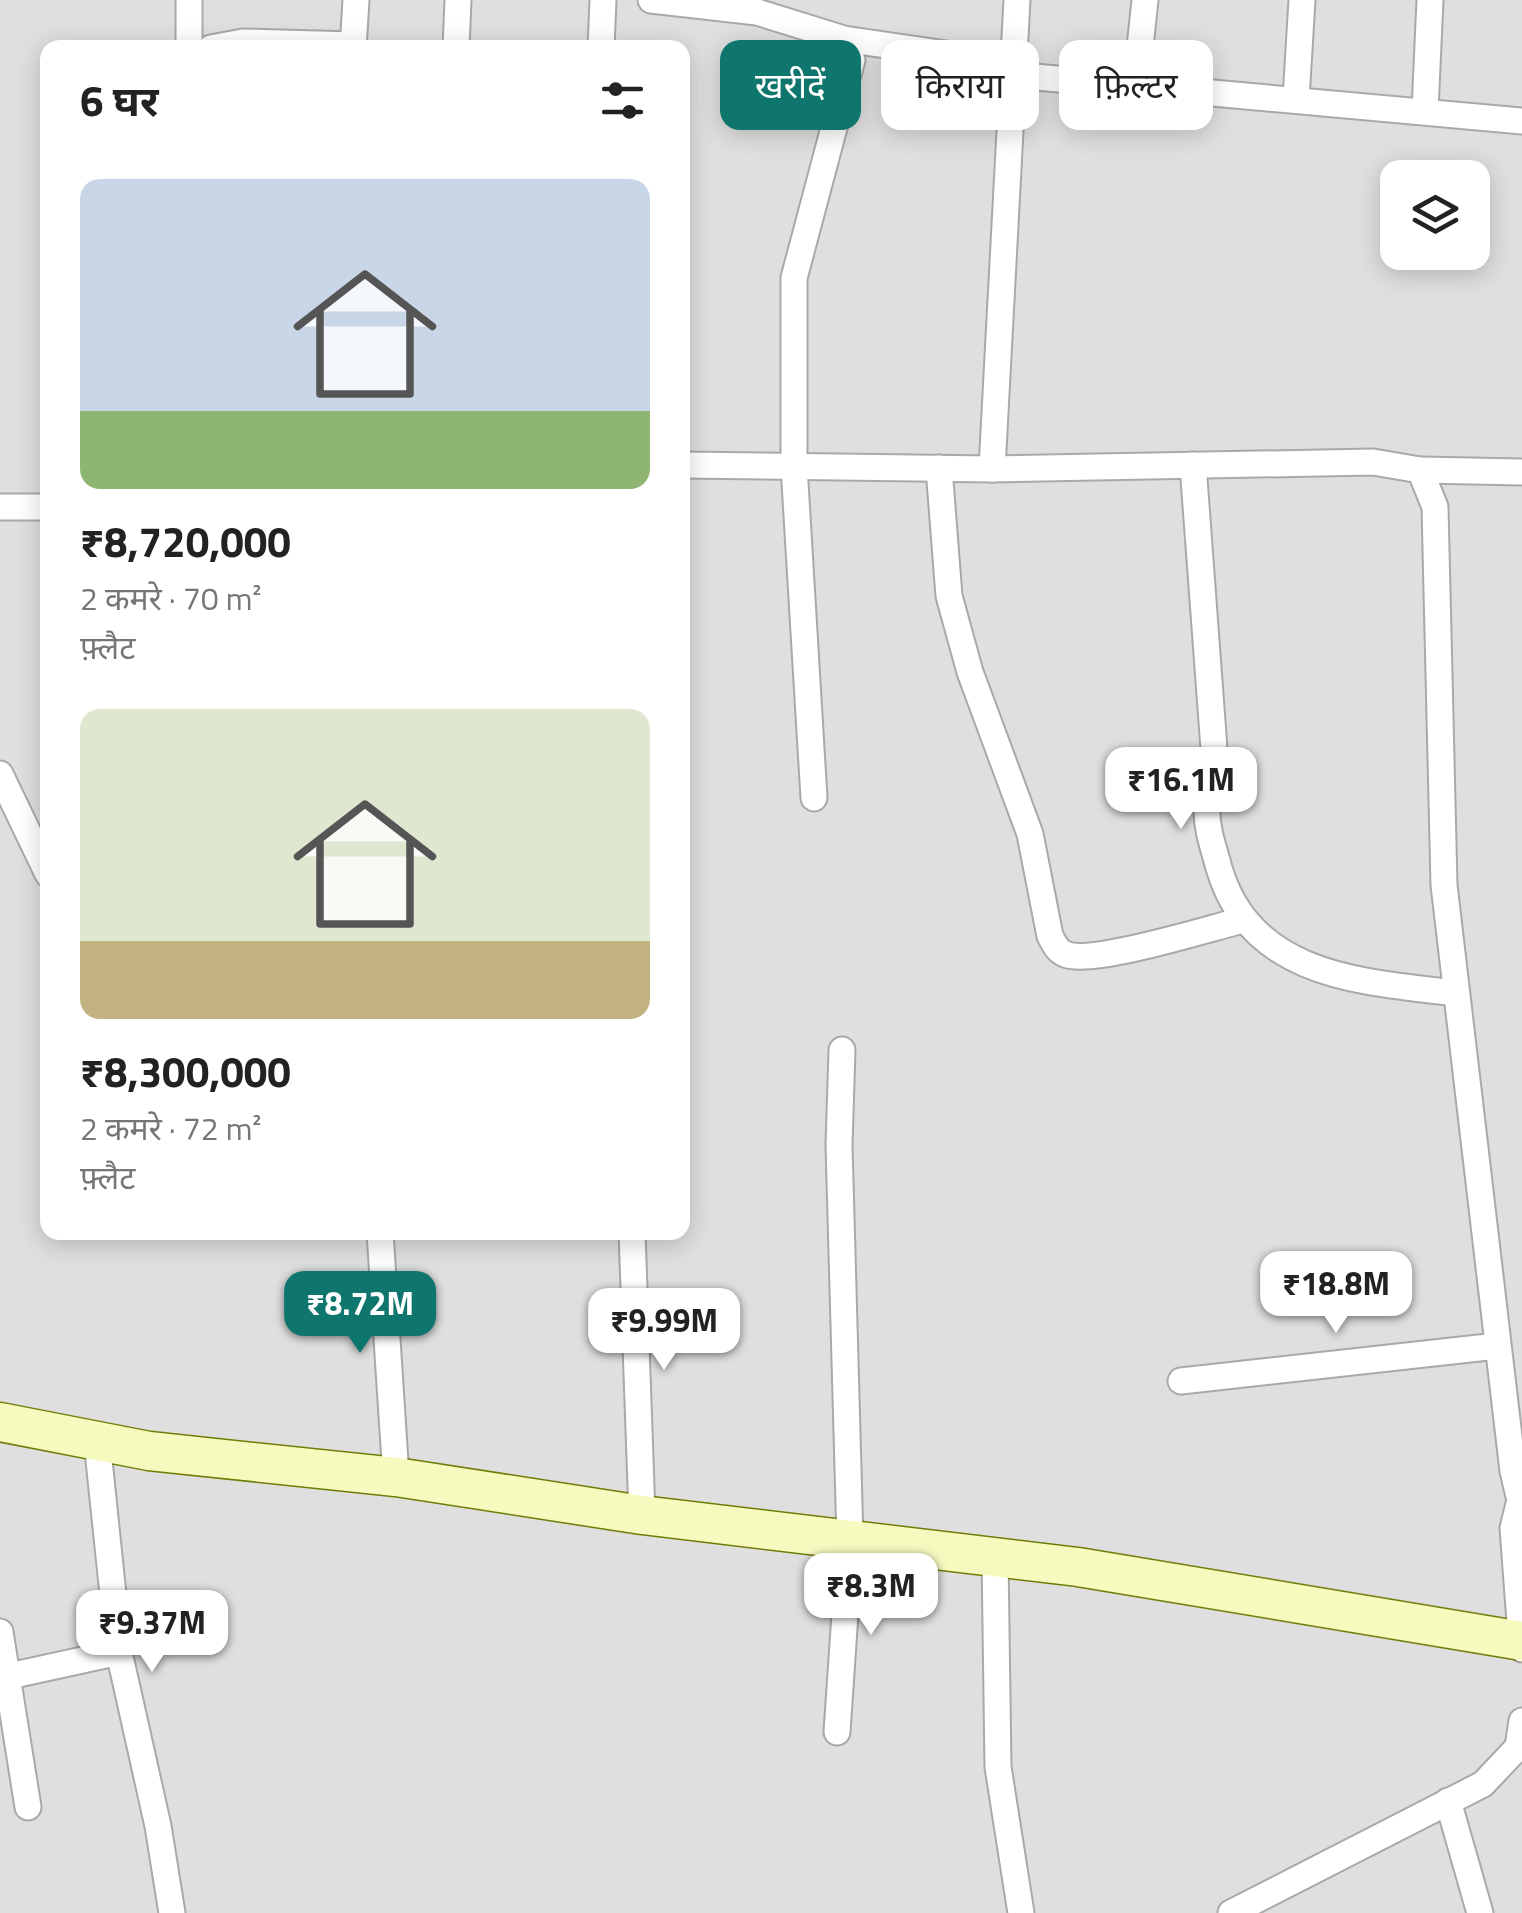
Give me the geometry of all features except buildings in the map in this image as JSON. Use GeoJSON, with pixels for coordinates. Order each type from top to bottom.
{"type":"FeatureCollection","features":[{"type":"Feature","properties":{"kind":"street"},"geometry":{"type":"LineString","coordinates":[[188,0],[189,40]]}},
{"type":"Feature","properties":{"kind":"street"},"geometry":{"type":"LineString","coordinates":[[354,40],[356,0]]}},
{"type":"Feature","properties":{"kind":"street"},"geometry":{"type":"LineString","coordinates":[[456,40],[458,0]]}},
{"type":"Feature","properties":{"kind":"street"},"geometry":{"type":"LineString","coordinates":[[602,40],[603,0]]}},
{"type":"Feature","properties":{"kind":"street"},"geometry":{"type":"LineString","coordinates":[[651,0],[757,12],[844,39],[881,44]]}},
{"type":"Feature","properties":{"kind":"street"},"geometry":{"type":"LineString","coordinates":[[1015,40],[1017,0]]}},
{"type":"Feature","properties":{"kind":"street"},"geometry":{"type":"LineString","coordinates":[[1140,40],[1144,0]]}},
{"type":"Feature","properties":{"kind":"street"},"geometry":{"type":"LineString","coordinates":[[1296,99],[1302,0]]}},
{"type":"Feature","properties":{"kind":"street"},"geometry":{"type":"LineString","coordinates":[[1424,112],[1430,0]]}},
{"type":"Feature","properties":{"kind":"street"},"geometry":{"type":"LineString","coordinates":[[1213,92],[1522,122]]}},
{"type":"Feature","properties":{"kind":"street"},"geometry":{"type":"LineString","coordinates":[[814,798],[794,466],[794,278],[833,130]]}},
{"type":"Feature","properties":{"kind":"street"},"geometry":{"type":"LineString","coordinates":[[992,469],[1010,130]]}},
{"type":"Feature","properties":{"kind":"street"},"geometry":{"type":"LineString","coordinates":[[690,465],[992,469],[1373,462],[1420,470],[1522,472]]}},
{"type":"Feature","properties":{"kind":"street"},"geometry":{"type":"LineString","coordinates":[[1192,465],[1215,762],[1208,807],[1209,833],[1225,888],[1244,920],[1285,954],[1339,979],[1456,993]]}},
{"type":"Feature","properties":{"kind":"street"},"geometry":{"type":"LineString","coordinates":[[939,468],[949,596],[970,672],[1030,834],[1050,936],[1057,949],[1068,956],[1099,956],[1244,920]]}},
{"type":"Feature","properties":{"kind":"street"},"geometry":{"type":"LineString","coordinates":[[0,1422],[149,1451],[396,1477],[642,1516],[1097,1570],[1522,1644],[1512,1528],[1521,1506],[1497,1346],[1444,884],[1435,507],[1420,470]]}},
{"type":"Feature","properties":{"kind":"street"},"geometry":{"type":"LineString","coordinates":[[0,507],[40,507]]}},
{"type":"Feature","properties":{"kind":"street"},"geometry":{"type":"LineString","coordinates":[[0,774],[40,857]]}},
{"type":"Feature","properties":{"kind":"street"},"geometry":{"type":"LineString","coordinates":[[837,1732],[850,1540],[840,1146],[842,1050]]}},
{"type":"Feature","properties":{"kind":"street"},"geometry":{"type":"LineString","coordinates":[[381,1240],[396,1477]]}},
{"type":"Feature","properties":{"kind":"street"},"geometry":{"type":"LineString","coordinates":[[632,1240],[642,1516]]}},
{"type":"Feature","properties":{"kind":"street"},"geometry":{"type":"LineString","coordinates":[[1181,1382],[1497,1346]]}},
{"type":"Feature","properties":{"kind":"street"},"geometry":{"type":"LineString","coordinates":[[97,1441],[119,1652],[158,1826],[172,1913]]}},
{"type":"Feature","properties":{"kind":"street"},"geometry":{"type":"LineString","coordinates":[[995,1557],[998,1767],[1021,1913]]}},
{"type":"Feature","properties":{"kind":"street"},"geometry":{"type":"LineString","coordinates":[[0,1632],[4,1677],[28,1807]]}},
{"type":"Feature","properties":{"kind":"street"},"geometry":{"type":"LineString","coordinates":[[4,1677],[119,1652]]}},
{"type":"Feature","properties":{"kind":"street"},"geometry":{"type":"LineString","coordinates":[[1230,1913],[1483,1784],[1518,1747],[1522,1722]]}},
{"type":"Feature","properties":{"kind":"street"},"geometry":{"type":"LineString","coordinates":[[1448,1802],[1480,1913]]}},
{"type":"Feature","properties":{"kind":"shaded area"},"geometry":{"type":"Polygon","coordinates":[[[0,0],[1522,0],[1522,1913],[0,1913],[0,0]]]}}]}
